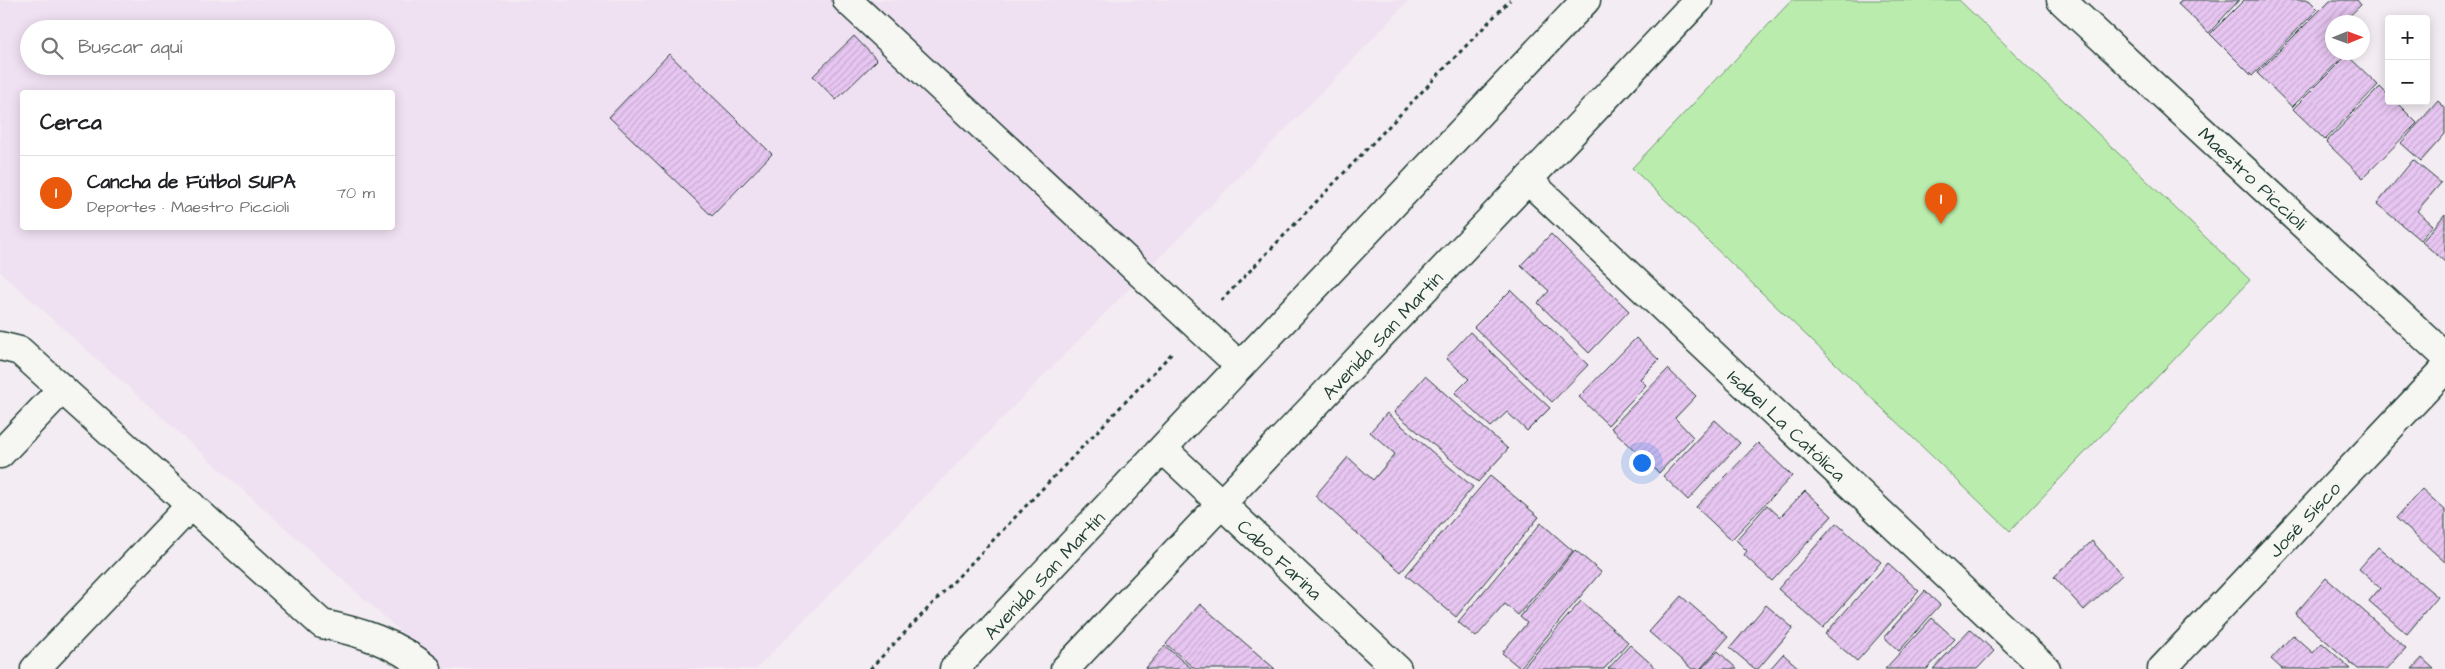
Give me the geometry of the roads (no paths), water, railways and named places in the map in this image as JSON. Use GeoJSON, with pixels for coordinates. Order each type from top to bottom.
{"type":"FeatureCollection","features":[{"type":"Feature","properties":{"kind":"street"},"geometry":{"type":"LineString","coordinates":[[847,0],[1240,366]]}},
{"type":"Feature","properties":{"kind":"street","name":"Avenida San Martín"},"geometry":{"type":"LineString","coordinates":[[954,669],[1586,0]]}},
{"type":"Feature","properties":{"kind":"street","name":"Avenida San Martín"},"geometry":{"type":"LineString","coordinates":[[1065,669],[1698,0]]}},
{"type":"Feature","properties":{"kind":"street","name":"Maestro Piccioli"},"geometry":{"type":"LineString","coordinates":[[2061,0],[2445,356]]}},
{"type":"Feature","properties":{"kind":"street","name":"Isabel La Católica"},"geometry":{"type":"LineString","coordinates":[[1528,180],[2046,669]]}},
{"type":"Feature","properties":{"kind":"street"},"geometry":{"type":"LineString","coordinates":[[0,346],[20,351],[322,624],[355,631],[393,646],[427,669]]}},
{"type":"Feature","properties":{"kind":"street","name":"José Sisco"},"geometry":{"type":"LineString","coordinates":[[2162,669],[2445,368]]}},
{"type":"Feature","properties":{"kind":"street"},"geometry":{"type":"LineString","coordinates":[[0,454],[62,389]]}},
{"type":"Feature","properties":{"kind":"street","name":"Cabo Farina"},"geometry":{"type":"LineString","coordinates":[[1163,448],[1397,669]]}},
{"type":"Feature","properties":{"kind":"street"},"geometry":{"type":"LineString","coordinates":[[35,669],[191,505]]}},
{"type":"Feature","properties":{"kind":"place","name":"Cancha de Fútbol SUPA"},"geometry":{"type":"Point","coordinates":[1941,224]}}]}
